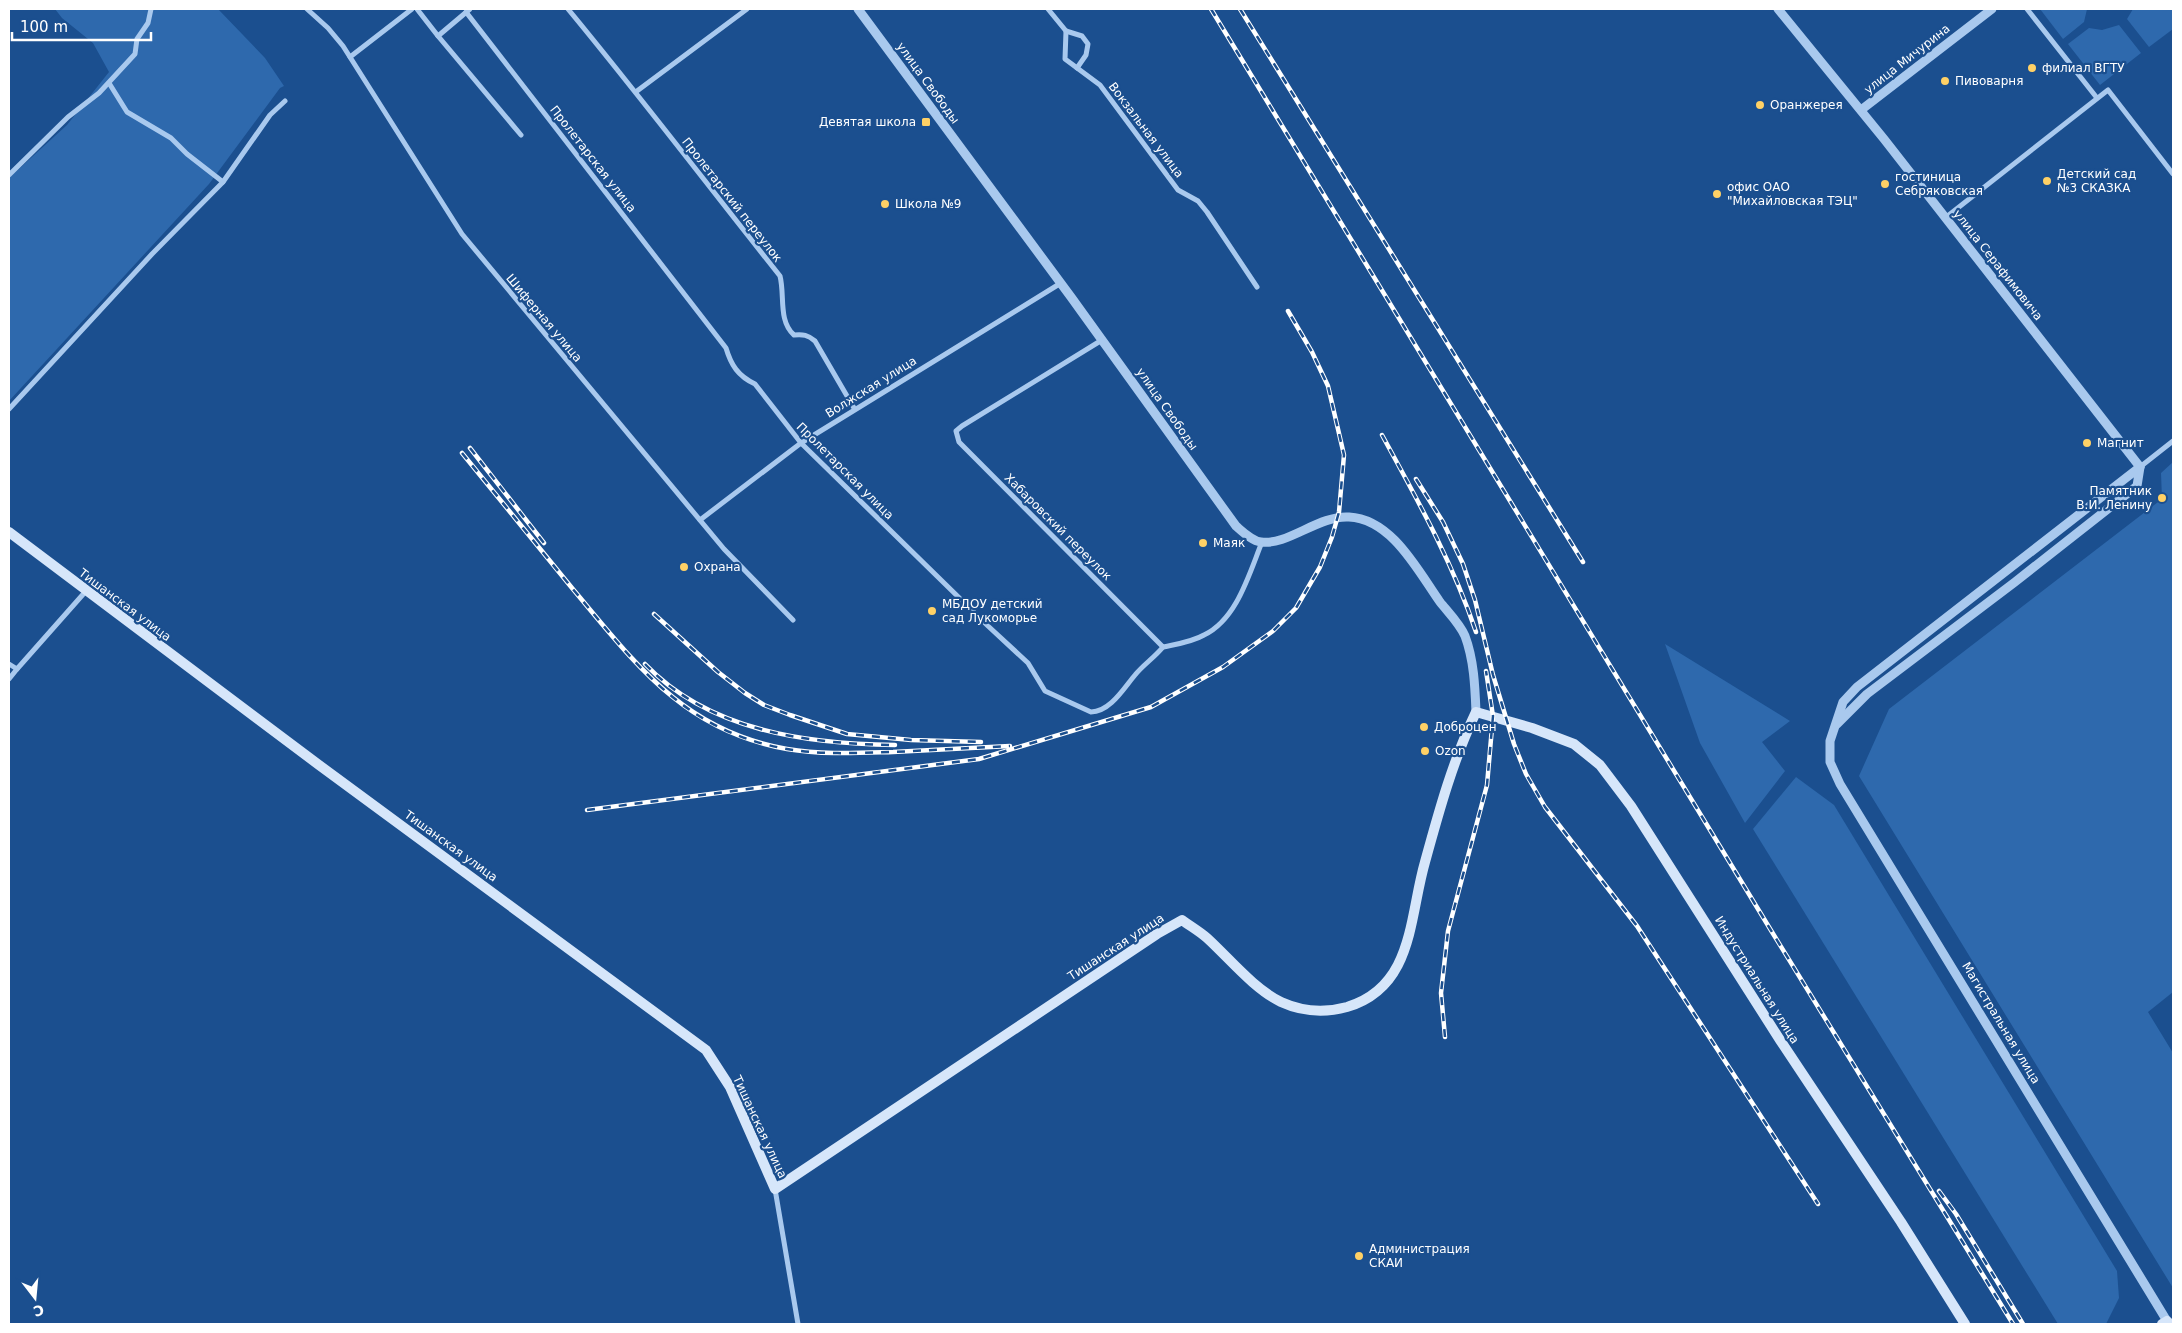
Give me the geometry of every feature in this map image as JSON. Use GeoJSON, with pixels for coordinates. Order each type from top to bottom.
{"type":"FeatureCollection","features":[{"type":"Feature","properties":{"kind":"main road","name":"Тишанская улица"},"geometry":{"type":"LineString","coordinates":[[9,532],[706,1050],[730,1087],[775,1189],[1157,934],[1182,920],[1205,936],[1253,981],[1280,1001],[1303,1010],[1331,1012],[1359,1003],[1374,994],[1399,967],[1410,934],[1424,865],[1454,763],[1476,712]]}},
{"type":"Feature","properties":{"kind":"main road","name":"Индустриальная улица"},"geometry":{"type":"LineString","coordinates":[[1476,712],[1532,728],[1574,744],[1600,765],[1637,814],[1780,1040],[1901,1222],[1965,1324]]}},
{"type":"Feature","properties":{"kind":"street"},"geometry":{"type":"LineString","coordinates":[[9,174],[68,117],[99,93],[135,54],[136,39],[148,23],[151,9]]}},
{"type":"Feature","properties":{"kind":"street","name":"Шиферная улица"},"geometry":{"type":"LineString","coordinates":[[307,9],[328,28],[350,57],[462,234],[724,549],[793,620]]}},
{"type":"Feature","properties":{"kind":"street"},"geometry":{"type":"LineString","coordinates":[[350,57],[412,9]]}},
{"type":"Feature","properties":{"kind":"street"},"geometry":{"type":"LineString","coordinates":[[417,9],[521,136]]}},
{"type":"Feature","properties":{"kind":"street","name":"Пролетарский переулок"},"geometry":{"type":"LineString","coordinates":[[568,9],[636,91],[655,119],[780,276],[783,289],[784,317],[789,330],[794,335],[803,334],[810,336],[815,341],[854,408]]}},
{"type":"Feature","properties":{"kind":"street"},"geometry":{"type":"LineString","coordinates":[[636,91],[747,9]]}},
{"type":"Feature","properties":{"kind":"street","name":"улица Свободы"},"geometry":{"type":"LineString","coordinates":[[858,9],[1061,283],[1236,526],[1249,537],[1262,542]]}},
{"type":"Feature","properties":{"kind":"street"},"geometry":{"type":"LineString","coordinates":[[1048,9],[1066,31],[1082,36],[1088,44],[1086,55],[1077,68]]}},
{"type":"Feature","properties":{"kind":"street","name":"улица Серафимовича"},"geometry":{"type":"LineString","coordinates":[[1778,9],[1861,110],[2140,467]]}},
{"type":"Feature","properties":{"kind":"street","name":"улица Мичурина"},"geometry":{"type":"LineString","coordinates":[[1861,110],[1992,9]]}},
{"type":"Feature","properties":{"kind":"street"},"geometry":{"type":"LineString","coordinates":[[2027,9],[2097,98]]}},
{"type":"Feature","properties":{"kind":"street"},"geometry":{"type":"LineString","coordinates":[[438,36],[468,10]]}},
{"type":"Feature","properties":{"kind":"street","name":"Пролетарская улица"},"geometry":{"type":"LineString","coordinates":[[468,10],[726,348],[730,361],[736,371],[744,379],[754,384],[801,442],[988,626],[1028,662],[1045,691],[1091,712],[1096,712],[1103,709],[1120,694],[1136,674],[1164,647]]}},
{"type":"Feature","properties":{"kind":"street","name":"Вокзальная улица"},"geometry":{"type":"LineString","coordinates":[[1066,31],[1065,59],[1100,85],[1178,190],[1198,201],[1257,287]]}},
{"type":"Feature","properties":{"kind":"street"},"geometry":{"type":"LineString","coordinates":[[109,83],[127,112],[171,138],[187,154],[223,182]]}},
{"type":"Feature","properties":{"kind":"street"},"geometry":{"type":"LineString","coordinates":[[1945,218],[2108,90],[2173,174]]}},
{"type":"Feature","properties":{"kind":"street"},"geometry":{"type":"LineString","coordinates":[[9,409],[146,261],[223,182],[270,115],[285,101]]}},
{"type":"Feature","properties":{"kind":"street","name":"Волжская улица"},"geometry":{"type":"LineString","coordinates":[[700,520],[801,442],[1061,283]]}},
{"type":"Feature","properties":{"kind":"street","name":"Хабаровский переулок"},"geometry":{"type":"LineString","coordinates":[[1102,340],[962,426],[956,432],[956,436],[959,442],[1164,647]]}},
{"type":"Feature","properties":{"kind":"street"},"geometry":{"type":"LineString","coordinates":[[1834,727],[1867,694],[2015,582],[2137,486],[2140,467],[2173,441]]}},
{"type":"Feature","properties":{"kind":"street","name":"Магистральная улица"},"geometry":{"type":"LineString","coordinates":[[2140,467],[1858,687],[1843,702],[1830,741],[1830,762],[1840,784],[2168,1321]]}},
{"type":"Feature","properties":{"kind":"street"},"geometry":{"type":"LineString","coordinates":[[1164,647],[1205,635],[1222,621],[1237,602],[1262,542],[1278,540],[1330,519],[1348,516],[1374,524],[1397,542],[1464,635],[1474,677],[1476,712]]}},
{"type":"Feature","properties":{"kind":"street"},"geometry":{"type":"LineString","coordinates":[[9,679],[86,591]]}},
{"type":"Feature","properties":{"kind":"street"},"geometry":{"type":"LineString","coordinates":[[9,664],[17,669]]}},
{"type":"Feature","properties":{"kind":"street"},"geometry":{"type":"LineString","coordinates":[[775,1189],[798,1324]]}},
{"type":"Feature","properties":{"kind":"shaded area"},"geometry":{"type":"Polygon","coordinates":[[[55,9],[218,9],[265,58],[284,86],[280,88],[209,184],[9,401],[9,178],[67,125],[109,72],[93,43],[62,18],[55,9]]]}},
{"type":"Feature","properties":{"kind":"shaded area"},"geometry":{"type":"Polygon","coordinates":[[[2040,9],[2087,9],[2084,22],[2063,39],[2040,9]]]}},
{"type":"Feature","properties":{"kind":"shaded area"},"geometry":{"type":"Polygon","coordinates":[[[2133,9],[2173,9],[2173,29],[2149,47],[2127,19],[2133,9]]]}},
{"type":"Feature","properties":{"kind":"shaded area"},"geometry":{"type":"Polygon","coordinates":[[[2119,25],[2141,53],[2100,85],[2068,44],[2089,28],[2102,30],[2119,25]]]}},
{"type":"Feature","properties":{"kind":"shaded area"},"geometry":{"type":"Polygon","coordinates":[[[2173,462],[2173,992],[2148,1012],[2173,1053],[2173,1288],[1859,776],[1889,709],[2162,499],[2161,473],[2173,462]]]}},
{"type":"Feature","properties":{"kind":"shaded area"},"geometry":{"type":"Polygon","coordinates":[[[1665,644],[1790,721],[1762,742],[1785,771],[1745,823],[1700,743],[1665,644]]]}},
{"type":"Feature","properties":{"kind":"shaded area"},"geometry":{"type":"Polygon","coordinates":[[[1796,777],[1834,805],[2117,1271],[2119,1298],[2106,1324],[2058,1324],[1753,829],[1796,777]]]}},
{"type":"Feature","properties":{"kind":"railway"},"geometry":{"type":"LineString","coordinates":[[1211,9],[1772,932],[2013,1324]]}},
{"type":"Feature","properties":{"kind":"railway"},"geometry":{"type":"LineString","coordinates":[[1240,9],[1583,562]]}},
{"type":"Feature","properties":{"kind":"railway"},"geometry":{"type":"LineString","coordinates":[[587,810],[979,759],[1151,707],[1223,667],[1273,631],[1296,608],[1320,567],[1332,537],[1339,512],[1344,455],[1328,386],[1312,352],[1288,311]]}},
{"type":"Feature","properties":{"kind":"railway"},"geometry":{"type":"LineString","coordinates":[[1382,435],[1421,507],[1457,581],[1476,632]]}},
{"type":"Feature","properties":{"kind":"railway"},"geometry":{"type":"LineString","coordinates":[[470,448],[544,543]]}},
{"type":"Feature","properties":{"kind":"railway"},"geometry":{"type":"LineString","coordinates":[[462,453],[595,616],[640,667],[664,690],[690,710],[718,727],[750,740],[787,749],[813,752],[893,752],[1010,746]]}},
{"type":"Feature","properties":{"kind":"railway"},"geometry":{"type":"LineString","coordinates":[[1416,479],[1443,522],[1463,564],[1475,600],[1493,675],[1514,744],[1526,774],[1545,807],[1637,926],[1818,1204]]}},
{"type":"Feature","properties":{"kind":"railway"},"geometry":{"type":"LineString","coordinates":[[654,614],[718,672],[764,705],[847,734],[911,740],[981,742]]}},
{"type":"Feature","properties":{"kind":"railway"},"geometry":{"type":"LineString","coordinates":[[645,664],[671,687],[699,705],[729,719],[794,737],[862,744],[895,745]]}},
{"type":"Feature","properties":{"kind":"railway"},"geometry":{"type":"LineString","coordinates":[[1445,1037],[1441,993],[1448,931],[1487,785],[1493,716],[1486,671]]}},
{"type":"Feature","properties":{"kind":"railway"},"geometry":{"type":"LineString","coordinates":[[1939,1191],[1956,1214],[2023,1324]]}},
{"type":"Feature","properties":{"kind":"place","name":"филиал ВГТУ"},"geometry":{"type":"Point","coordinates":[2032,68]}},
{"type":"Feature","properties":{"kind":"place","name":"Пивоварня"},"geometry":{"type":"Point","coordinates":[1945,81]}},
{"type":"Feature","properties":{"kind":"place","name":"Оранжерея"},"geometry":{"type":"Point","coordinates":[1760,105]}},
{"type":"Feature","properties":{"kind":"place","name":"Девятая школа"},"geometry":{"type":"Point","coordinates":[926,122]}},
{"type":"Feature","properties":{"kind":"place","name":"Детский сад №3 СКАЗКА"},"geometry":{"type":"Point","coordinates":[2047,181]}},
{"type":"Feature","properties":{"kind":"place","name":"гостиница Себряковская"},"geometry":{"type":"Point","coordinates":[1885,184]}},
{"type":"Feature","properties":{"kind":"place","name":"офис ОАО \"Михайловская ТЭЦ\""},"geometry":{"type":"Point","coordinates":[1717,194]}},
{"type":"Feature","properties":{"kind":"place","name":"Школа №9"},"geometry":{"type":"Point","coordinates":[885,204]}},
{"type":"Feature","properties":{"kind":"place","name":"Магнит"},"geometry":{"type":"Point","coordinates":[2087,443]}},
{"type":"Feature","properties":{"kind":"place","name":"Памятник В.И. Ленину"},"geometry":{"type":"Point","coordinates":[2162,498]}},
{"type":"Feature","properties":{"kind":"place","name":"Mаяк"},"geometry":{"type":"Point","coordinates":[1203,543]}},
{"type":"Feature","properties":{"kind":"place","name":"Охрана"},"geometry":{"type":"Point","coordinates":[684,567]}},
{"type":"Feature","properties":{"kind":"place","name":"МБДОУ детский сад Лукоморье"},"geometry":{"type":"Point","coordinates":[932,611]}},
{"type":"Feature","properties":{"kind":"place","name":"Доброцен"},"geometry":{"type":"Point","coordinates":[1424,727]}},
{"type":"Feature","properties":{"kind":"place","name":"Ozon"},"geometry":{"type":"Point","coordinates":[1425,751]}},
{"type":"Feature","properties":{"kind":"place","name":"Администрация СКАИ"},"geometry":{"type":"Point","coordinates":[1359,1256]}}]}
